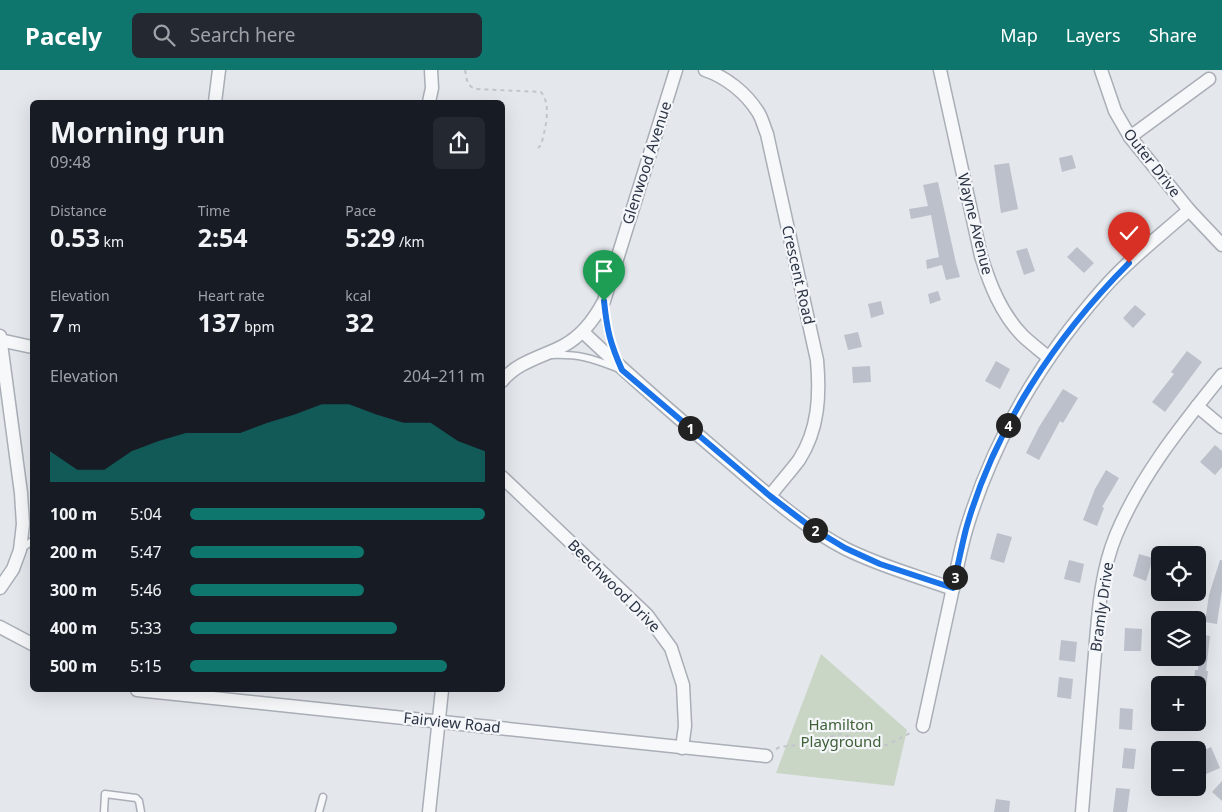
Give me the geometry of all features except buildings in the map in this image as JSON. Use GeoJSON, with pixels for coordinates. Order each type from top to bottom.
{"type":"FeatureCollection","features":[{"type":"Feature","properties":{"kind":"street"},"geometry":{"type":"LineString","coordinates":[[215,100],[219,70]]}},
{"type":"Feature","properties":{"kind":"street"},"geometry":{"type":"LineString","coordinates":[[429,100],[432,88],[431,70]]}},
{"type":"Feature","properties":{"kind":"street","name":"Glenwood Avenue"},"geometry":{"type":"LineString","coordinates":[[505,377],[523,363],[564,346],[583,332],[596,317],[604,301],[676,70]]}},
{"type":"Feature","properties":{"kind":"street","name":"Crescent Road"},"geometry":{"type":"LineString","coordinates":[[705,70],[728,81],[744,94],[758,113],[767,134],[817,360],[818,411],[810,439],[799,460],[770,496]]}},
{"type":"Feature","properties":{"kind":"street","name":"Wayne Avenue"},"geometry":{"type":"LineString","coordinates":[[940,70],[988,281],[1008,319],[1023,336],[1048,358]]}},
{"type":"Feature","properties":{"kind":"street","name":"Outer Drive"},"geometry":{"type":"LineString","coordinates":[[1101,70],[1114,111],[1130,138],[1189,210],[1222,245]]}},
{"type":"Feature","properties":{"kind":"street"},"geometry":{"type":"LineString","coordinates":[[1130,138],[1209,79]]}},
{"type":"Feature","properties":{"kind":"street"},"geometry":{"type":"LineString","coordinates":[[923,726],[967,528],[1000,441],[1025,394],[1048,358],[1103,289],[1129,263],[1189,210]]}},
{"type":"Feature","properties":{"kind":"street"},"geometry":{"type":"LineString","coordinates":[[583,332],[622,370],[770,496],[812,528],[845,548],[880,564],[953,588]]}},
{"type":"Feature","properties":{"kind":"street"},"geometry":{"type":"LineString","coordinates":[[0,336],[27,495],[20,550],[13,568],[0,588]]}},
{"type":"Feature","properties":{"kind":"street"},"geometry":{"type":"LineString","coordinates":[[0,340],[30,347]]}},
{"type":"Feature","properties":{"kind":"street","name":"Bramly Drive"},"geometry":{"type":"LineString","coordinates":[[1082,812],[1098,613],[1104,573],[1116,536],[1136,493],[1150,469],[1222,375]]}},
{"type":"Feature","properties":{"kind":"street"},"geometry":{"type":"LineString","coordinates":[[1197,406],[1222,427]]}},
{"type":"Feature","properties":{"kind":"street","name":"Beechwood Drive"},"geometry":{"type":"LineString","coordinates":[[505,480],[647,615],[671,648],[684,685],[685,726],[682,748]]}},
{"type":"Feature","properties":{"kind":"street"},"geometry":{"type":"LineString","coordinates":[[0,627],[30,643]]}},
{"type":"Feature","properties":{"kind":"street","name":"Fairview Road"},"geometry":{"type":"LineString","coordinates":[[156,692],[766,756]]}},
{"type":"Feature","properties":{"kind":"street"},"geometry":{"type":"LineString","coordinates":[[429,812],[442,692]]}},
{"type":"Feature","properties":{"kind":"lane"},"geometry":{"type":"LineString","coordinates":[[604,301],[606,329],[622,370]]}},
{"type":"Feature","properties":{"kind":"lane"},"geometry":{"type":"LineString","coordinates":[[540,356],[572,354],[622,370]]}},
{"type":"Feature","properties":{"kind":"lane"},"geometry":{"type":"LineString","coordinates":[[20,550],[30,542]]}},
{"type":"Feature","properties":{"kind":"lane"},"geometry":{"type":"LineString","coordinates":[[104,812],[105,794],[136,798],[139,801],[141,812]]}},
{"type":"Feature","properties":{"kind":"lane"},"geometry":{"type":"LineString","coordinates":[[320,812],[323,797]]}},
{"type":"Feature","properties":{"kind":"path"},"geometry":{"type":"LineString","coordinates":[[465,70],[467,83],[476,89],[541,92],[546,102],[546,117],[541,145],[538,148]]}},
{"type":"Feature","properties":{"kind":"path"},"geometry":{"type":"LineString","coordinates":[[766,756],[780,747],[807,744],[840,734],[880,745],[887,745],[923,726]]}},
{"type":"Feature","properties":{"kind":"green space","name":"Hamilton Playground"},"geometry":{"type":"Polygon","coordinates":[[[821,654],[907,730],[894,786],[776,773],[821,654]]]}},
{"type":"Feature","properties":{"kind":"route"},"geometry":{"type":"LineString","coordinates":[[604,301],[606,329],[622,370],[770,496],[812,528],[845,548],[880,564],[953,588],[967,528],[982,483],[1000,441],[1025,394],[1048,358],[1072,327],[1103,289],[1129,263]]}}]}
